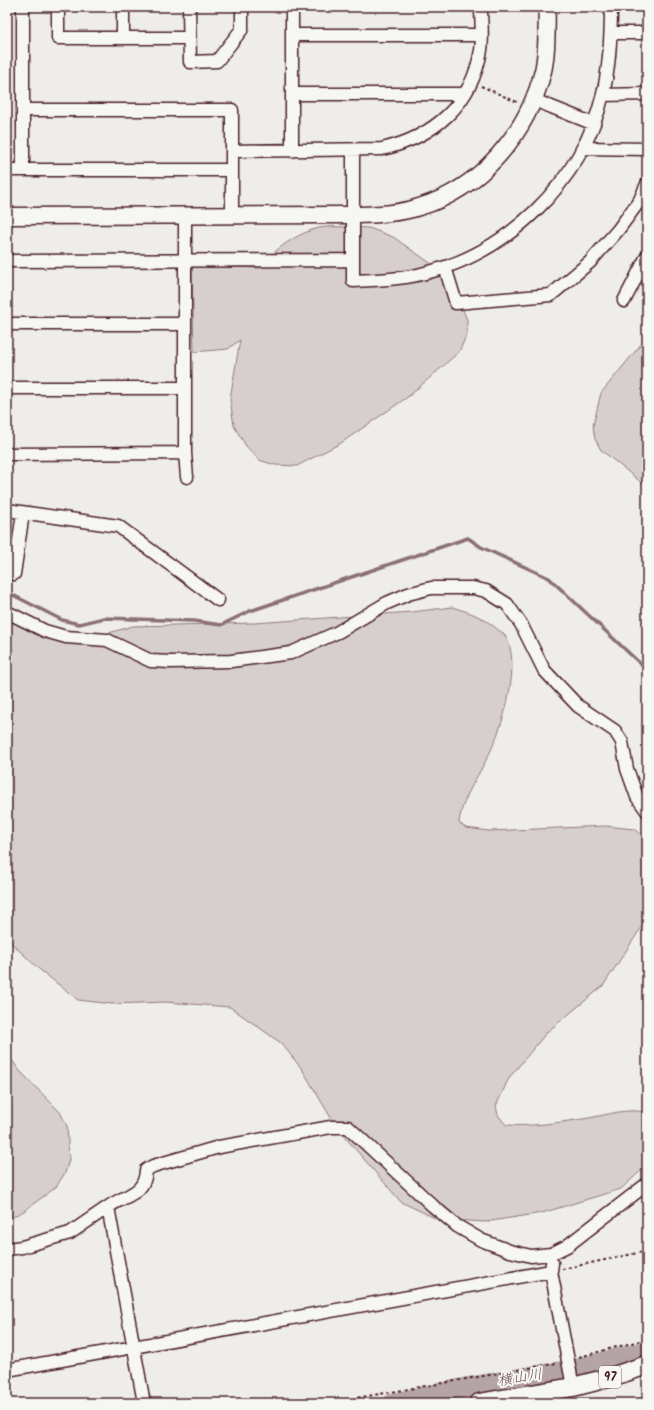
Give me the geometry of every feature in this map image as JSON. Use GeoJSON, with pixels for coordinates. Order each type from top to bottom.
{"type":"FeatureCollection","features":[{"type":"Feature","properties":{"kind":"main road","name":"97"},"geometry":{"type":"LineString","coordinates":[[479,1403],[529,1399],[608,1378],[647,1365]]}},
{"type":"Feature","properties":{"kind":"street"},"geometry":{"type":"LineString","coordinates":[[23,7],[23,170]]}},
{"type":"Feature","properties":{"kind":"street"},"geometry":{"type":"LineString","coordinates":[[58,7],[58,38],[189,38]]}},
{"type":"Feature","properties":{"kind":"street"},"geometry":{"type":"LineString","coordinates":[[123,7],[123,38]]}},
{"type":"Feature","properties":{"kind":"street"},"geometry":{"type":"LineString","coordinates":[[189,7],[190,62],[217,61],[242,29],[242,7]]}},
{"type":"Feature","properties":{"kind":"street"},"geometry":{"type":"LineString","coordinates":[[292,7],[292,151]]}},
{"type":"Feature","properties":{"kind":"street"},"geometry":{"type":"LineString","coordinates":[[232,151],[353,151],[382,149],[401,145],[429,132],[443,120],[472,82],[481,48],[481,7]]}},
{"type":"Feature","properties":{"kind":"street"},"geometry":{"type":"LineString","coordinates":[[7,216],[378,215],[419,207],[460,189],[496,159],[521,126],[532,104],[543,70],[546,43],[546,7]]}},
{"type":"Feature","properties":{"kind":"street"},"geometry":{"type":"LineString","coordinates":[[353,151],[353,280],[378,280],[417,275],[445,267],[489,247],[519,226],[547,200],[572,168],[583,148],[594,124],[603,95],[611,54],[611,7]]}},
{"type":"Feature","properties":{"kind":"street"},"geometry":{"type":"LineString","coordinates":[[611,33],[647,33]]}},
{"type":"Feature","properties":{"kind":"street"},"geometry":{"type":"LineString","coordinates":[[292,35],[481,35]]}},
{"type":"Feature","properties":{"kind":"street"},"geometry":{"type":"LineString","coordinates":[[292,94],[464,94]]}},
{"type":"Feature","properties":{"kind":"street"},"geometry":{"type":"LineString","coordinates":[[603,95],[647,94]]}},
{"type":"Feature","properties":{"kind":"street"},"geometry":{"type":"LineString","coordinates":[[532,104],[594,124]]}},
{"type":"Feature","properties":{"kind":"street"},"geometry":{"type":"LineString","coordinates":[[23,110],[232,110],[232,216]]}},
{"type":"Feature","properties":{"kind":"street"},"geometry":{"type":"LineString","coordinates":[[583,148],[647,149]]}},
{"type":"Feature","properties":{"kind":"street"},"geometry":{"type":"LineString","coordinates":[[7,170],[232,170]]}},
{"type":"Feature","properties":{"kind":"street"},"geometry":{"type":"LineString","coordinates":[[445,267],[456,303],[551,294],[590,262],[618,230],[643,200],[647,184]]}},
{"type":"Feature","properties":{"kind":"street"},"geometry":{"type":"LineString","coordinates":[[185,215],[185,453],[187,477]]}},
{"type":"Feature","properties":{"kind":"street"},"geometry":{"type":"LineString","coordinates":[[624,301],[647,256]]}},
{"type":"Feature","properties":{"kind":"street"},"geometry":{"type":"LineString","coordinates":[[7,260],[353,260]]}},
{"type":"Feature","properties":{"kind":"street"},"geometry":{"type":"LineString","coordinates":[[7,324],[185,324]]}},
{"type":"Feature","properties":{"kind":"street"},"geometry":{"type":"LineString","coordinates":[[7,388],[185,388]]}},
{"type":"Feature","properties":{"kind":"street"},"geometry":{"type":"LineString","coordinates":[[7,454],[185,453]]}},
{"type":"Feature","properties":{"kind":"street"},"geometry":{"type":"LineString","coordinates":[[7,510],[118,526],[218,600]]}},
{"type":"Feature","properties":{"kind":"street"},"geometry":{"type":"LineString","coordinates":[[7,571],[14,574],[22,513]]}},
{"type":"Feature","properties":{"kind":"street"},"geometry":{"type":"LineString","coordinates":[[7,612],[45,630],[66,637],[107,640],[151,660],[170,662],[231,661],[291,653],[338,632],[387,602],[408,594],[431,588],[473,588],[486,590],[507,604],[521,624],[544,670],[578,706],[615,731],[622,742],[627,768],[637,797],[647,811]]}},
{"type":"Feature","properties":{"kind":"street"},"geometry":{"type":"LineString","coordinates":[[7,1248],[22,1247],[70,1233],[108,1207],[143,1187],[146,1181],[146,1170],[153,1166],[219,1147],[331,1127],[348,1127],[457,1226],[481,1240],[510,1251],[530,1256],[551,1254],[567,1246],[647,1184]]}},
{"type":"Feature","properties":{"kind":"street"},"geometry":{"type":"LineString","coordinates":[[108,1207],[144,1403]]}},
{"type":"Feature","properties":{"kind":"street"},"geometry":{"type":"LineString","coordinates":[[551,1254],[552,1271],[573,1387]]}},
{"type":"Feature","properties":{"kind":"street"},"geometry":{"type":"LineString","coordinates":[[7,1370],[552,1271]]}},
{"type":"Feature","properties":{"kind":"path"},"geometry":{"type":"LineString","coordinates":[[472,82],[532,104]]}},
{"type":"Feature","properties":{"kind":"path"},"geometry":{"type":"LineString","coordinates":[[552,1271],[647,1251]]}},
{"type":"Feature","properties":{"kind":"path"},"geometry":{"type":"LineString","coordinates":[[328,1403],[556,1364],[567,1358],[586,1356],[647,1339]]}},
{"type":"Feature","properties":{"kind":"shaded area"},"geometry":{"type":"Polygon","coordinates":[[[322,227],[369,228],[393,237],[436,267],[462,307],[467,320],[467,334],[459,352],[409,396],[341,443],[297,466],[275,465],[259,460],[246,446],[234,426],[230,399],[240,340],[228,349],[194,352],[192,269],[194,266],[261,268],[279,248],[311,230],[322,227]]]}},
{"type":"Feature","properties":{"kind":"shaded area"},"geometry":{"type":"Polygon","coordinates":[[[647,337],[647,487],[601,450],[595,439],[593,426],[601,393],[647,337]]]}},
{"type":"Feature","properties":{"kind":"shaded area"},"geometry":{"type":"Polygon","coordinates":[[[452,607],[480,617],[504,634],[510,647],[512,661],[512,676],[506,708],[497,737],[464,803],[459,823],[466,828],[489,831],[606,826],[634,829],[647,840],[647,916],[639,931],[603,986],[547,1032],[509,1078],[496,1106],[498,1115],[506,1125],[548,1124],[625,1111],[640,1111],[647,1113],[647,1165],[621,1189],[542,1213],[485,1222],[437,1219],[401,1202],[337,1128],[302,1069],[281,1043],[230,1007],[165,1002],[113,1004],[78,1000],[39,969],[7,939],[7,615],[84,640],[133,626],[254,623],[412,612],[452,607]]]}},
{"type":"Feature","properties":{"kind":"shaded area"},"geometry":{"type":"Polygon","coordinates":[[[7,1053],[19,1070],[60,1112],[67,1126],[69,1160],[65,1173],[56,1187],[24,1211],[7,1220],[7,1053]]]}},
{"type":"Feature","properties":{"kind":"waterway"},"geometry":{"type":"LineString","coordinates":[[7,592],[62,620],[79,624],[104,618],[194,621],[221,625],[250,611],[468,538],[481,547],[549,578],[647,670]]}},
{"type":"Feature","properties":{"kind":"waterway","name":"横山川"},"geometry":{"type":"LineString","coordinates":[[393,1403],[468,1387],[579,1368],[647,1351]]}}]}
